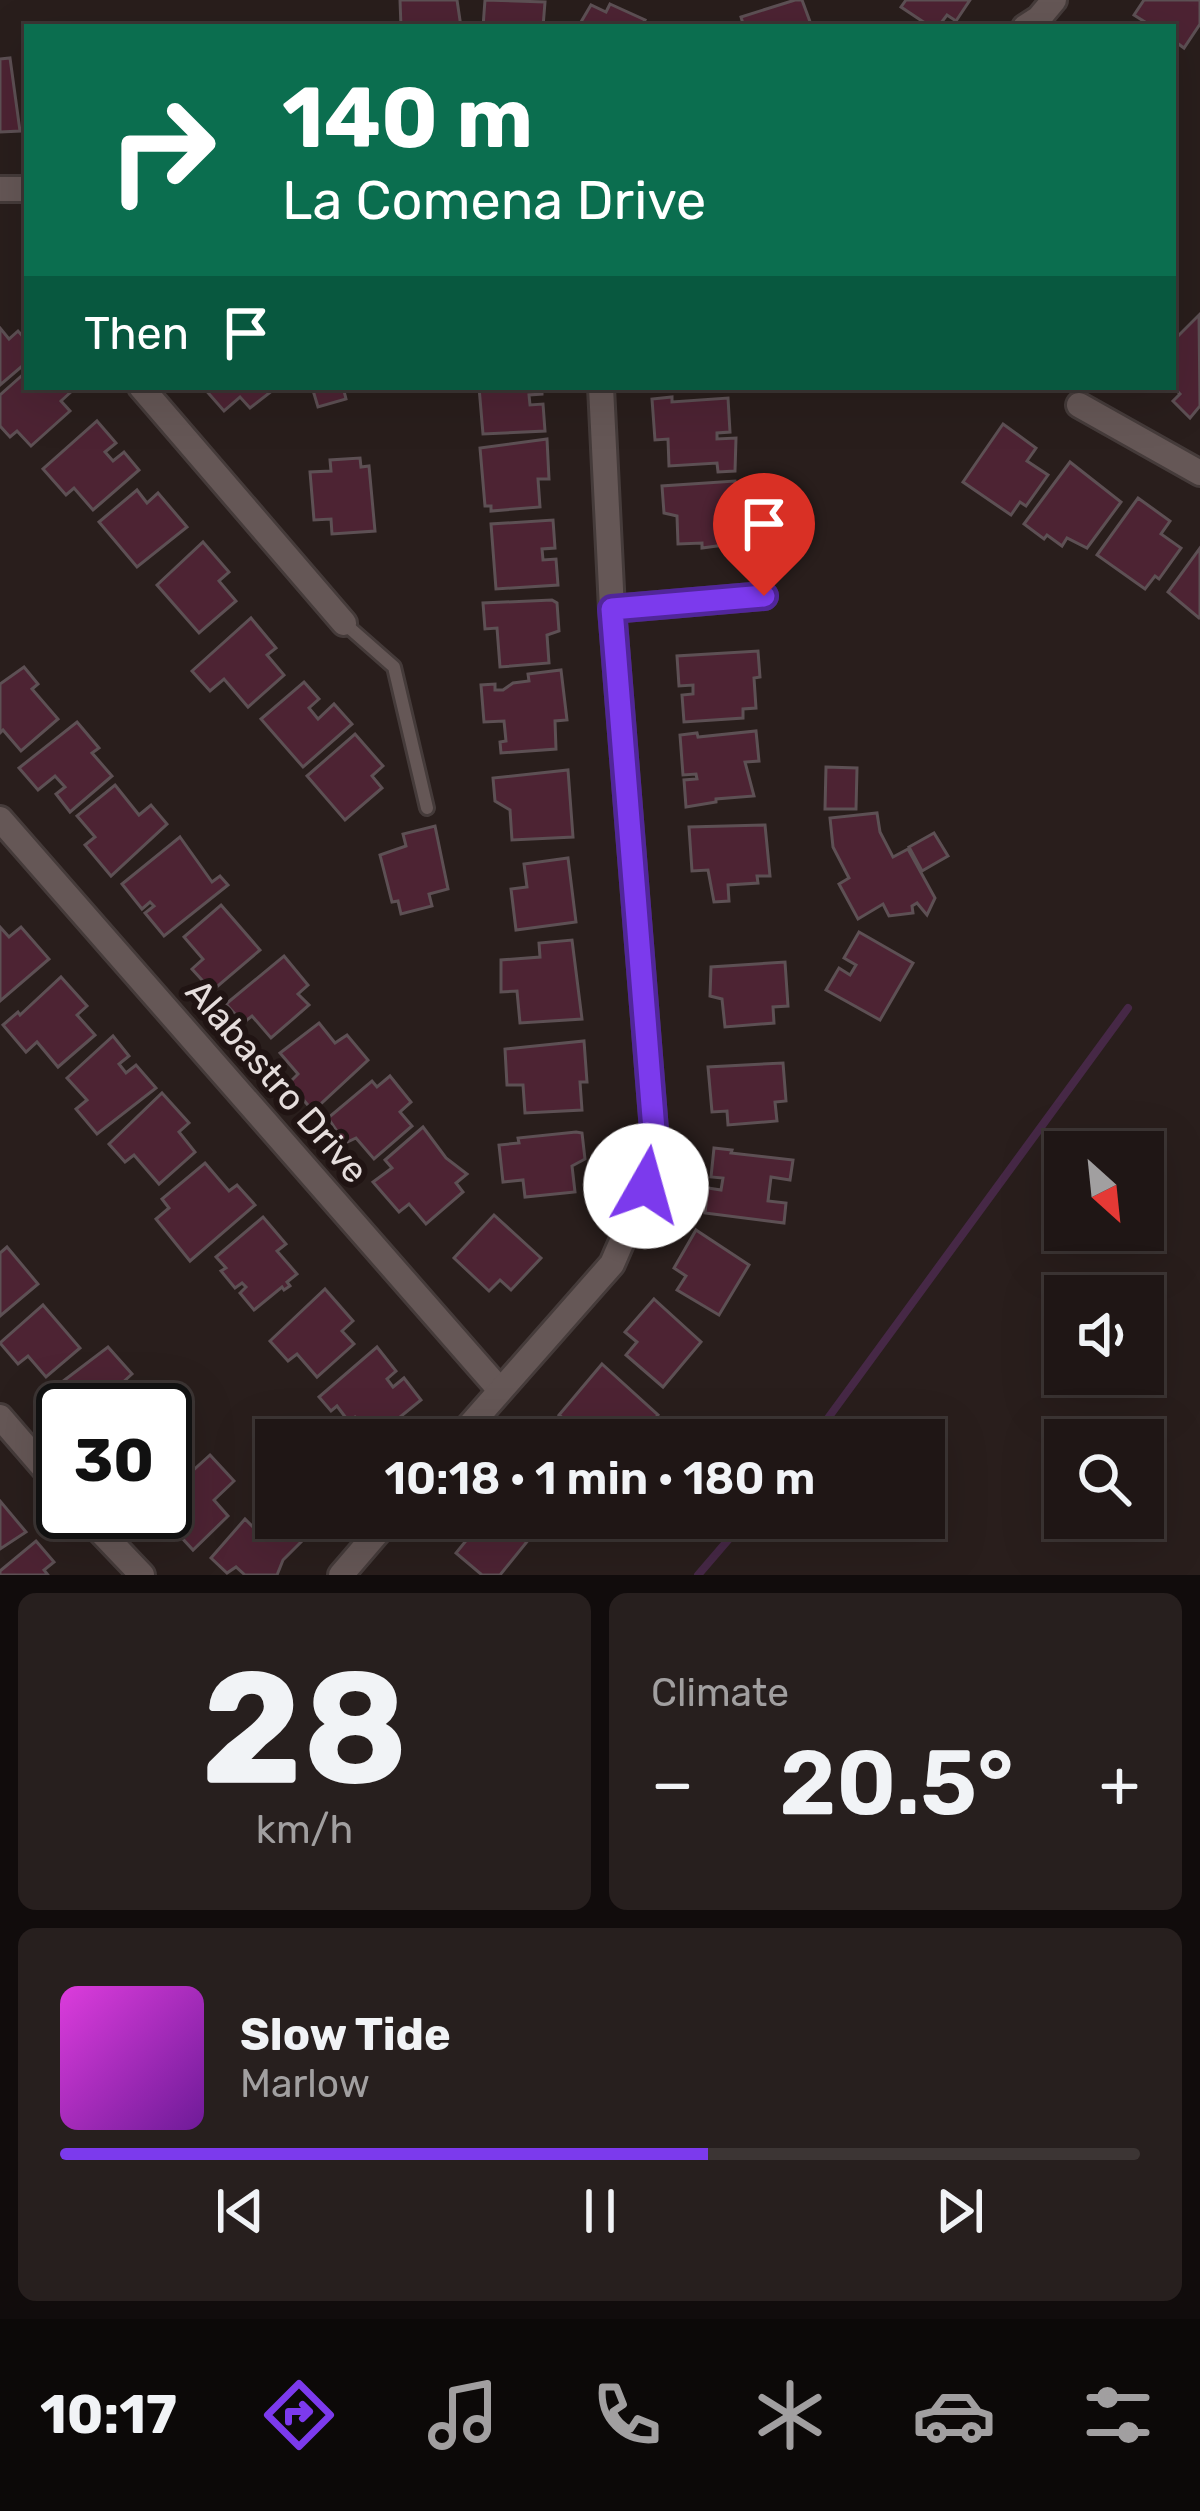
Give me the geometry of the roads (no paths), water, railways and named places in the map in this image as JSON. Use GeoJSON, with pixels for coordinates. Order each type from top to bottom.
{"type":"FeatureCollection","features":[{"type":"Feature","properties":{"kind":"street"},"geometry":{"type":"LineString","coordinates":[[1030,24],[1054,0]]}},
{"type":"Feature","properties":{"kind":"street"},"geometry":{"type":"LineString","coordinates":[[144,390],[344,623]]}},
{"type":"Feature","properties":{"kind":"street"},"geometry":{"type":"LineString","coordinates":[[475,1419],[612,1264],[646,1186],[654,1130],[612,609],[601,390]]}},
{"type":"Feature","properties":{"kind":"street"},"geometry":{"type":"LineString","coordinates":[[1079,405],[1198,468]]}},
{"type":"Feature","properties":{"kind":"street"},"geometry":{"type":"LineString","coordinates":[[612,609],[764,596]]}},
{"type":"Feature","properties":{"kind":"street","name":"Alabastro Drive"},"geometry":{"type":"LineString","coordinates":[[0,819],[500,1390]]}},
{"type":"Feature","properties":{"kind":"street"},"geometry":{"type":"LineString","coordinates":[[0,1417],[36,1459]]}},
{"type":"Feature","properties":{"kind":"street"},"geometry":{"type":"LineString","coordinates":[[108,1539],[142,1575]]}},
{"type":"Feature","properties":{"kind":"street"},"geometry":{"type":"LineString","coordinates":[[341,1575],[372,1539]]}},
{"type":"Feature","properties":{"kind":"lane"},"geometry":{"type":"LineString","coordinates":[[344,623],[394,667],[427,808]]}},
{"type":"Feature","properties":{"kind":"waterway"},"geometry":{"type":"LineString","coordinates":[[827,1419],[1128,1008]]}},
{"type":"Feature","properties":{"kind":"waterway"},"geometry":{"type":"LineString","coordinates":[[698,1575],[729,1539]]}}]}
